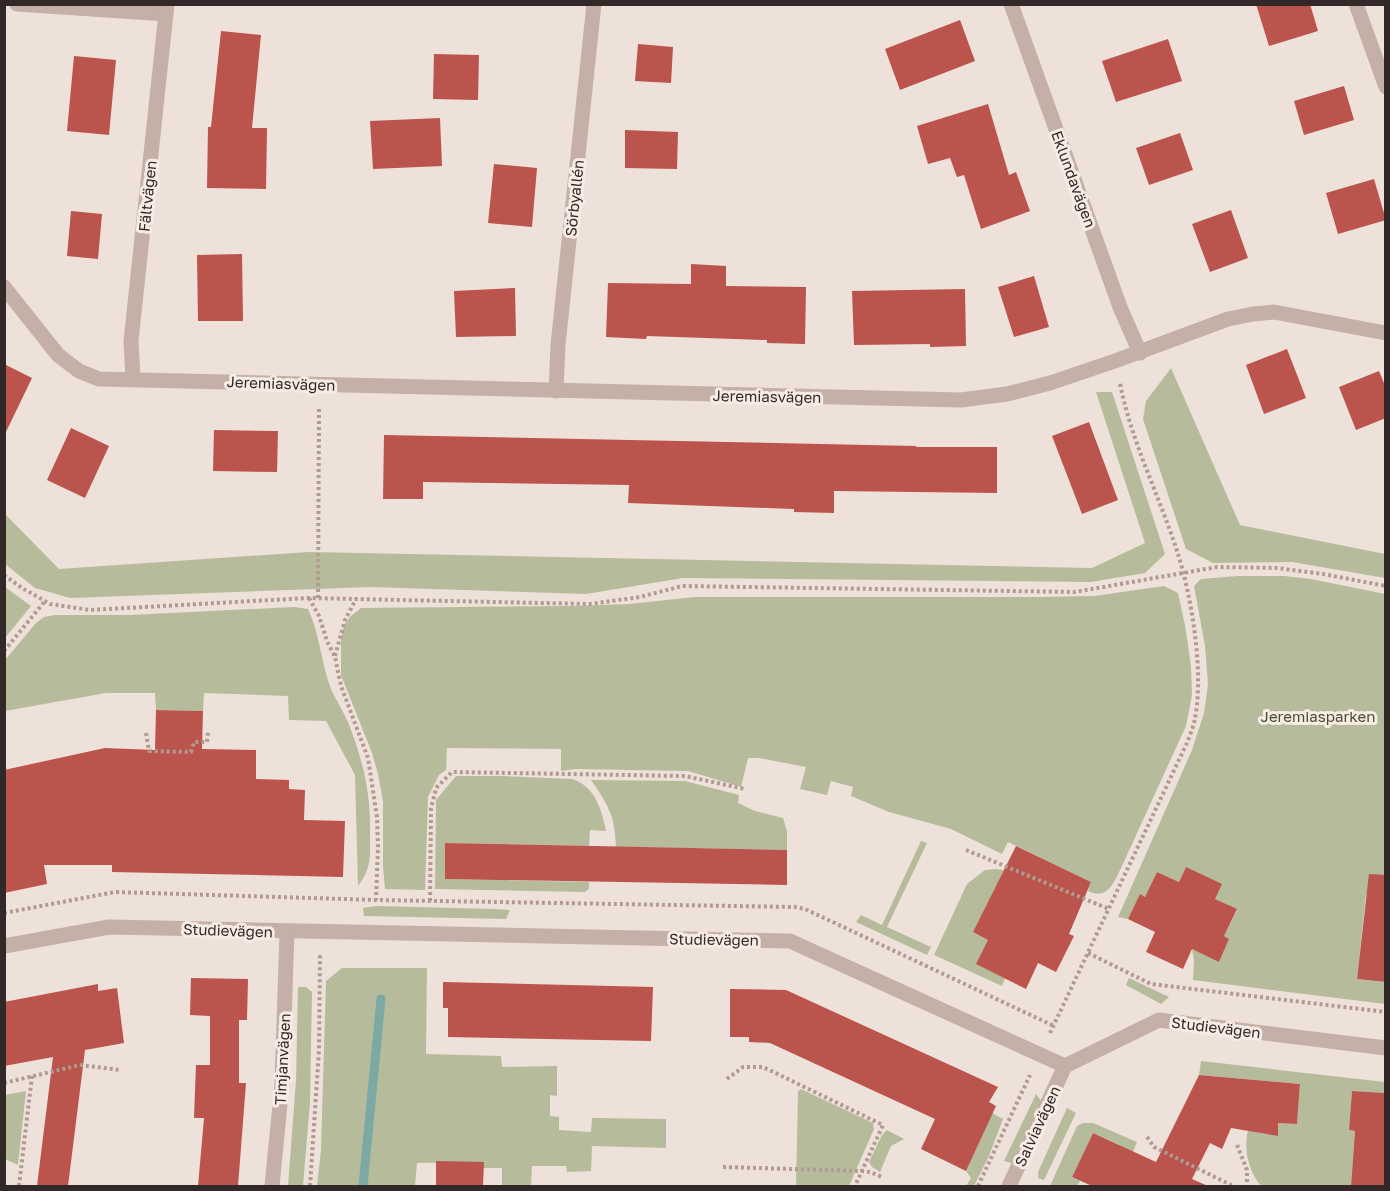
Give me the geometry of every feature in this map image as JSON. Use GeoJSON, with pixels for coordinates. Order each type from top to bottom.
{"type":"FeatureCollection","features":[{"type":"Feature","properties":{"kind":"street","name":"Fältvägen"},"geometry":{"type":"LineString","coordinates":[[17,4],[167,9],[131,341],[133,378]]}},
{"type":"Feature","properties":{"kind":"street","name":"Sörbyallén"},"geometry":{"type":"LineString","coordinates":[[556,391],[558,345],[594,4]]}},
{"type":"Feature","properties":{"kind":"street","name":"Eklundavägen"},"geometry":{"type":"LineString","coordinates":[[1011,4],[1120,307],[1140,353]]}},
{"type":"Feature","properties":{"kind":"street"},"geometry":{"type":"LineString","coordinates":[[1356,4],[1386,87]]}},
{"type":"Feature","properties":{"kind":"street","name":"Jeremiasvägen"},"geometry":{"type":"LineString","coordinates":[[4,287],[58,355],[79,371],[99,379],[961,399],[1007,394],[1050,383],[1115,362],[1228,319],[1274,312],[1386,333]]}},
{"type":"Feature","properties":{"kind":"street","name":"Studievägen"},"geometry":{"type":"LineString","coordinates":[[4,946],[109,927],[790,941],[1065,1066],[1159,1020],[1386,1048]]}},
{"type":"Feature","properties":{"kind":"street","name":"Timjanvägen"},"geometry":{"type":"LineString","coordinates":[[272,1186],[282,1084],[287,932]]}},
{"type":"Feature","properties":{"kind":"street","name":"Salviavägen"},"geometry":{"type":"LineString","coordinates":[[1009,1186],[1065,1066]]}},
{"type":"Feature","properties":{"kind":"path"},"geometry":{"type":"LineString","coordinates":[[978,1186],[1186,745],[1194,723],[1198,657],[1183,572],[1132,431],[1115,362]]}},
{"type":"Feature","properties":{"kind":"path"},"geometry":{"type":"LineString","coordinates":[[318,598],[320,384]]}},
{"type":"Feature","properties":{"kind":"path"},"geometry":{"type":"LineString","coordinates":[[4,575],[50,604],[90,610],[308,598],[590,604],[640,597],[682,586],[1075,592],[1217,567],[1276,568],[1386,586]]}},
{"type":"Feature","properties":{"kind":"path"},"geometry":{"type":"LineString","coordinates":[[308,598],[319,616],[335,657],[341,686],[368,758],[377,817],[376,900]]}},
{"type":"Feature","properties":{"kind":"path"},"geometry":{"type":"LineString","coordinates":[[335,657],[345,620],[356,599]]}},
{"type":"Feature","properties":{"kind":"path"},"geometry":{"type":"LineString","coordinates":[[4,651],[45,601]]}},
{"type":"Feature","properties":{"kind":"path"},"geometry":{"type":"LineString","coordinates":[[146,733],[149,751],[191,752],[194,742],[207,742],[208,732]]}},
{"type":"Feature","properties":{"kind":"path"},"geometry":{"type":"LineString","coordinates":[[430,901],[431,809],[436,788],[452,772],[685,776],[745,789]]}},
{"type":"Feature","properties":{"kind":"path"},"geometry":{"type":"LineString","coordinates":[[966,850],[1109,909]]}},
{"type":"Feature","properties":{"kind":"path"},"geometry":{"type":"LineString","coordinates":[[310,1186],[319,1050],[320,898]]}},
{"type":"Feature","properties":{"kind":"path"},"geometry":{"type":"LineString","coordinates":[[1088,953],[1151,984],[1386,1012]]}},
{"type":"Feature","properties":{"kind":"path"},"geometry":{"type":"LineString","coordinates":[[4,1083],[80,1065],[120,1071]]}},
{"type":"Feature","properties":{"kind":"path"},"geometry":{"type":"LineString","coordinates":[[727,1079],[743,1067],[764,1067],[882,1125],[855,1186]]}},
{"type":"Feature","properties":{"kind":"path"},"geometry":{"type":"LineString","coordinates":[[19,1186],[32,1076]]}},
{"type":"Feature","properties":{"kind":"path"},"geometry":{"type":"LineString","coordinates":[[1147,1137],[1154,1147],[1233,1186]]}},
{"type":"Feature","properties":{"kind":"path"},"geometry":{"type":"LineString","coordinates":[[1237,1145],[1247,1170],[1247,1186]]}},
{"type":"Feature","properties":{"kind":"path"},"geometry":{"type":"LineString","coordinates":[[723,1167],[862,1171],[882,1177]]}},
{"type":"Feature","properties":{"kind":"green space"},"geometry":{"type":"Polygon","coordinates":[[[1171,368],[1240,525],[1385,554],[1385,578],[1292,562],[1213,563],[1186,549],[1143,419],[1146,401],[1171,368]]]}},
{"type":"Feature","properties":{"kind":"green space"},"geometry":{"type":"Polygon","coordinates":[[[1096,392],[1112,392],[1165,554],[1145,573],[1091,582],[683,578],[586,594],[370,587],[70,598],[35,588],[5,564],[5,514],[59,569],[309,552],[1092,568],[1145,543],[1096,392]]]}},
{"type":"Feature","properties":{"kind":"green space","name":"Jeremiasparken"},"geometry":{"type":"Polygon","coordinates":[[[1284,576],[1311,579],[1385,594],[1385,896],[1366,895],[1357,979],[1385,982],[1385,1004],[1193,980],[1192,949],[1219,961],[1229,939],[1224,936],[1237,910],[1215,899],[1186,867],[1179,882],[1157,872],[1145,897],[1140,895],[1128,919],[1118,917],[1192,750],[1204,713],[1208,684],[1205,646],[1194,586],[1201,579],[1284,576]]]}},
{"type":"Feature","properties":{"kind":"green space"},"geometry":{"type":"Polygon","coordinates":[[[1164,586],[1178,593],[1185,625],[1191,666],[1192,695],[1186,726],[1113,884],[1101,894],[1088,891],[1091,882],[1008,842],[1002,854],[951,829],[889,812],[851,796],[853,787],[831,781],[827,795],[800,789],[806,767],[748,758],[741,787],[688,771],[575,769],[561,771],[561,749],[447,748],[446,770],[439,775],[428,797],[425,890],[385,889],[383,801],[378,774],[341,675],[341,639],[344,625],[361,608],[573,606],[629,604],[695,597],[1094,596],[1164,586]]]}},
{"type":"Feature","properties":{"kind":"green space"},"geometry":{"type":"Polygon","coordinates":[[[5,587],[31,606],[4,638],[5,587]]]}},
{"type":"Feature","properties":{"kind":"green space"},"geometry":{"type":"Polygon","coordinates":[[[294,607],[308,609],[331,689],[348,722],[365,777],[370,819],[370,855],[366,873],[358,886],[355,775],[326,721],[289,720],[288,696],[204,693],[203,711],[156,710],[155,693],[106,693],[5,711],[5,660],[36,623],[44,617],[294,607]]]}},
{"type":"Feature","properties":{"kind":"green space"},"geometry":{"type":"Polygon","coordinates":[[[456,776],[572,779],[580,782],[592,793],[600,807],[606,831],[590,830],[589,846],[446,843],[445,879],[589,882],[589,889],[585,892],[435,889],[436,800],[456,776]]]}},
{"type":"Feature","properties":{"kind":"green space"},"geometry":{"type":"Polygon","coordinates":[[[591,780],[685,781],[739,795],[738,803],[755,811],[783,818],[787,831],[787,850],[616,847],[610,811],[591,780]]]}},
{"type":"Feature","properties":{"kind":"green space"},"geometry":{"type":"Polygon","coordinates":[[[921,841],[927,843],[887,927],[931,947],[927,955],[856,922],[861,915],[882,925],[921,841]]]}},
{"type":"Feature","properties":{"kind":"green space"},"geometry":{"type":"Polygon","coordinates":[[[996,869],[1016,875],[973,932],[988,940],[1005,978],[1002,986],[934,955],[967,884],[985,870],[996,869]]]}},
{"type":"Feature","properties":{"kind":"green space"},"geometry":{"type":"Polygon","coordinates":[[[376,906],[510,910],[506,919],[364,916],[363,908],[376,906]]]}},
{"type":"Feature","properties":{"kind":"green space"},"geometry":{"type":"Polygon","coordinates":[[[342,968],[427,968],[426,1054],[501,1056],[502,1067],[557,1066],[557,1096],[550,1095],[550,1116],[559,1117],[559,1130],[591,1132],[592,1118],[666,1119],[666,1148],[592,1146],[591,1171],[567,1172],[566,1166],[532,1166],[531,1186],[502,1186],[502,1168],[483,1168],[483,1162],[417,1163],[415,1186],[317,1186],[321,1150],[326,981],[342,968]]]}},
{"type":"Feature","properties":{"kind":"green space"},"geometry":{"type":"Polygon","coordinates":[[[1129,978],[1169,997],[1161,1004],[1126,985],[1129,978]]]}},
{"type":"Feature","properties":{"kind":"green space"},"geometry":{"type":"Polygon","coordinates":[[[298,987],[306,987],[312,992],[310,1102],[303,1186],[288,1186],[296,1080],[298,987]]]}},
{"type":"Feature","properties":{"kind":"green space"},"geometry":{"type":"Polygon","coordinates":[[[1201,1061],[1385,1082],[1385,1093],[1352,1091],[1349,1130],[1355,1131],[1351,1186],[1261,1186],[1248,1160],[1246,1145],[1248,1131],[1278,1136],[1278,1123],[1297,1124],[1300,1084],[1199,1075],[1201,1061]]]}},
{"type":"Feature","properties":{"kind":"green space"},"geometry":{"type":"Polygon","coordinates":[[[801,1089],[873,1123],[874,1129],[849,1186],[796,1186],[798,1091],[801,1089]]]}},
{"type":"Feature","properties":{"kind":"green space"},"geometry":{"type":"Polygon","coordinates":[[[26,1091],[18,1165],[5,1159],[5,1095],[26,1091]]]}},
{"type":"Feature","properties":{"kind":"green space"},"geometry":{"type":"Polygon","coordinates":[[[1036,1094],[1042,1102],[1012,1163],[1004,1161],[1036,1094]]]}},
{"type":"Feature","properties":{"kind":"green space"},"geometry":{"type":"Polygon","coordinates":[[[1067,1108],[1076,1113],[1044,1180],[1038,1178],[1038,1172],[1067,1108]]]}},
{"type":"Feature","properties":{"kind":"green space"},"geometry":{"type":"Polygon","coordinates":[[[992,1113],[1003,1119],[989,1156],[974,1186],[966,1186],[971,1178],[966,1171],[992,1113]]]}},
{"type":"Feature","properties":{"kind":"green space"},"geometry":{"type":"Polygon","coordinates":[[[1083,1123],[1093,1123],[1137,1142],[1130,1159],[1118,1144],[1093,1133],[1072,1177],[1080,1181],[1077,1186],[1050,1186],[1077,1126],[1083,1123]]]}},
{"type":"Feature","properties":{"kind":"green space"},"geometry":{"type":"Polygon","coordinates":[[[887,1130],[904,1139],[891,1146],[880,1172],[869,1162],[882,1135],[887,1130]]]}},
{"type":"Feature","properties":{"kind":"building"},"geometry":{"type":"Polygon","coordinates":[[[1256,4],[1310,4],[1318,31],[1269,46],[1256,4]]]}},
{"type":"Feature","properties":{"kind":"building"},"geometry":{"type":"Polygon","coordinates":[[[960,20],[975,61],[900,90],[885,49],[960,20]]]}},
{"type":"Feature","properties":{"kind":"building"},"geometry":{"type":"Polygon","coordinates":[[[221,31],[261,35],[252,128],[267,128],[266,189],[207,188],[208,127],[211,127],[221,31]]]}},
{"type":"Feature","properties":{"kind":"building"},"geometry":{"type":"Polygon","coordinates":[[[1168,39],[1182,81],[1116,102],[1102,61],[1168,39]]]}},
{"type":"Feature","properties":{"kind":"building"},"geometry":{"type":"Polygon","coordinates":[[[638,44],[673,47],[671,83],[635,81],[638,44]]]}},
{"type":"Feature","properties":{"kind":"building"},"geometry":{"type":"Polygon","coordinates":[[[434,54],[479,55],[478,100],[433,99],[434,54]]]}},
{"type":"Feature","properties":{"kind":"building"},"geometry":{"type":"Polygon","coordinates":[[[74,56],[116,60],[109,135],[67,131],[74,56]]]}},
{"type":"Feature","properties":{"kind":"building"},"geometry":{"type":"Polygon","coordinates":[[[1344,86],[1354,120],[1304,135],[1294,101],[1344,86]]]}},
{"type":"Feature","properties":{"kind":"building"},"geometry":{"type":"Polygon","coordinates":[[[988,104],[1009,175],[1016,172],[1030,211],[981,229],[964,175],[957,177],[950,158],[928,164],[917,126],[988,104]]]}},
{"type":"Feature","properties":{"kind":"building"},"geometry":{"type":"Polygon","coordinates":[[[440,118],[442,166],[373,169],[370,121],[440,118]]]}},
{"type":"Feature","properties":{"kind":"building"},"geometry":{"type":"Polygon","coordinates":[[[625,130],[678,132],[677,169],[625,168],[625,130]]]}},
{"type":"Feature","properties":{"kind":"building"},"geometry":{"type":"Polygon","coordinates":[[[1180,133],[1193,170],[1149,185],[1136,148],[1180,133]]]}},
{"type":"Feature","properties":{"kind":"building"},"geometry":{"type":"Polygon","coordinates":[[[494,164],[537,168],[532,227],[488,223],[494,164]]]}},
{"type":"Feature","properties":{"kind":"building"},"geometry":{"type":"Polygon","coordinates":[[[1374,179],[1386,220],[1338,234],[1326,193],[1374,179]]]}},
{"type":"Feature","properties":{"kind":"building"},"geometry":{"type":"Polygon","coordinates":[[[1231,210],[1248,258],[1210,272],[1192,224],[1231,210]]]}},
{"type":"Feature","properties":{"kind":"building"},"geometry":{"type":"Polygon","coordinates":[[[71,211],[102,214],[98,259],[67,256],[71,211]]]}},
{"type":"Feature","properties":{"kind":"building"},"geometry":{"type":"Polygon","coordinates":[[[242,254],[243,321],[198,321],[197,255],[242,254]]]}},
{"type":"Feature","properties":{"kind":"building"},"geometry":{"type":"Polygon","coordinates":[[[691,264],[726,266],[726,286],[806,287],[805,344],[767,343],[767,340],[606,337],[608,283],[691,284],[691,264]]]}},
{"type":"Feature","properties":{"kind":"building"},"geometry":{"type":"Polygon","coordinates":[[[1034,276],[1049,327],[1014,337],[998,287],[1034,276]]]}},
{"type":"Feature","properties":{"kind":"building"},"geometry":{"type":"Polygon","coordinates":[[[515,288],[516,336],[456,337],[454,291],[515,288]]]}},
{"type":"Feature","properties":{"kind":"building"},"geometry":{"type":"Polygon","coordinates":[[[965,289],[966,346],[854,345],[852,291],[965,289]]]}},
{"type":"Feature","properties":{"kind":"building"},"geometry":{"type":"Polygon","coordinates":[[[1287,349],[1306,398],[1264,414],[1246,365],[1287,349]]]}},
{"type":"Feature","properties":{"kind":"building"},"geometry":{"type":"Polygon","coordinates":[[[4,364],[32,378],[4,436],[4,364]]]}},
{"type":"Feature","properties":{"kind":"building"},"geometry":{"type":"Polygon","coordinates":[[[1379,371],[1386,388],[1386,418],[1356,430],[1339,387],[1379,371]]]}},
{"type":"Feature","properties":{"kind":"building"},"geometry":{"type":"Polygon","coordinates":[[[1089,422],[1118,500],[1082,514],[1052,436],[1089,422]]]}},
{"type":"Feature","properties":{"kind":"building"},"geometry":{"type":"Polygon","coordinates":[[[71,428],[109,446],[85,498],[47,480],[71,428]]]}},
{"type":"Feature","properties":{"kind":"building"},"geometry":{"type":"Polygon","coordinates":[[[214,430],[278,431],[277,472],[213,471],[214,430]]]}},
{"type":"Feature","properties":{"kind":"building"},"geometry":{"type":"Polygon","coordinates":[[[384,435],[997,447],[997,493],[834,491],[834,513],[794,512],[794,509],[628,503],[629,485],[423,482],[423,499],[383,499],[384,435]]]}},
{"type":"Feature","properties":{"kind":"building"},"geometry":{"type":"Polygon","coordinates":[[[156,710],[203,711],[202,749],[256,750],[256,779],[289,780],[289,789],[305,790],[304,820],[345,821],[343,877],[112,872],[112,865],[44,865],[47,884],[4,893],[4,770],[105,748],[155,750],[156,710]]]}},
{"type":"Feature","properties":{"kind":"building"},"geometry":{"type":"Polygon","coordinates":[[[445,843],[787,850],[787,885],[445,879],[445,843]]]}},
{"type":"Feature","properties":{"kind":"building"},"geometry":{"type":"Polygon","coordinates":[[[1016,846],[1091,882],[1069,934],[1074,936],[1056,972],[1038,963],[1026,989],[976,964],[988,940],[973,932],[1016,846]]]}},
{"type":"Feature","properties":{"kind":"building"},"geometry":{"type":"Polygon","coordinates":[[[1186,867],[1222,884],[1215,899],[1237,909],[1224,936],[1229,939],[1219,962],[1192,949],[1183,969],[1146,952],[1155,932],[1128,919],[1140,894],[1145,897],[1157,872],[1179,882],[1186,867]]]}},
{"type":"Feature","properties":{"kind":"building"},"geometry":{"type":"Polygon","coordinates":[[[1369,874],[1386,875],[1386,982],[1357,979],[1369,874]]]}},
{"type":"Feature","properties":{"kind":"building"},"geometry":{"type":"Polygon","coordinates":[[[191,978],[248,979],[247,1020],[239,1020],[239,1083],[246,1083],[238,1186],[198,1186],[204,1118],[194,1118],[196,1065],[210,1065],[210,1016],[190,1015],[191,978]]]}},
{"type":"Feature","properties":{"kind":"building"},"geometry":{"type":"Polygon","coordinates":[[[443,982],[653,987],[651,1041],[448,1037],[448,1008],[443,1008],[443,982]]]}},
{"type":"Feature","properties":{"kind":"building"},"geometry":{"type":"Polygon","coordinates":[[[98,984],[98,991],[117,988],[124,1043],[85,1050],[68,1186],[37,1186],[53,1057],[4,1066],[4,1002],[98,984]]]}},
{"type":"Feature","properties":{"kind":"building"},"geometry":{"type":"Polygon","coordinates":[[[730,989],[786,990],[998,1087],[989,1102],[996,1106],[966,1171],[921,1149],[935,1119],[770,1043],[749,1042],[749,1037],[730,1037],[730,989]]]}},
{"type":"Feature","properties":{"kind":"building"},"geometry":{"type":"Polygon","coordinates":[[[1199,1075],[1300,1084],[1297,1124],[1278,1123],[1278,1136],[1231,1128],[1222,1149],[1210,1143],[1192,1179],[1208,1186],[1092,1186],[1072,1177],[1093,1133],[1156,1162],[1199,1075]]]}},
{"type":"Feature","properties":{"kind":"building"},"geometry":{"type":"Polygon","coordinates":[[[1352,1091],[1386,1093],[1386,1186],[1351,1186],[1355,1131],[1349,1130],[1352,1091]]]}},
{"type":"Feature","properties":{"kind":"building"},"geometry":{"type":"Polygon","coordinates":[[[436,1161],[484,1162],[483,1186],[436,1186],[436,1161]]]}},
{"type":"Feature","properties":{"kind":"waterway"},"geometry":{"type":"LineString","coordinates":[[363,1186],[381,999]]}}]}
